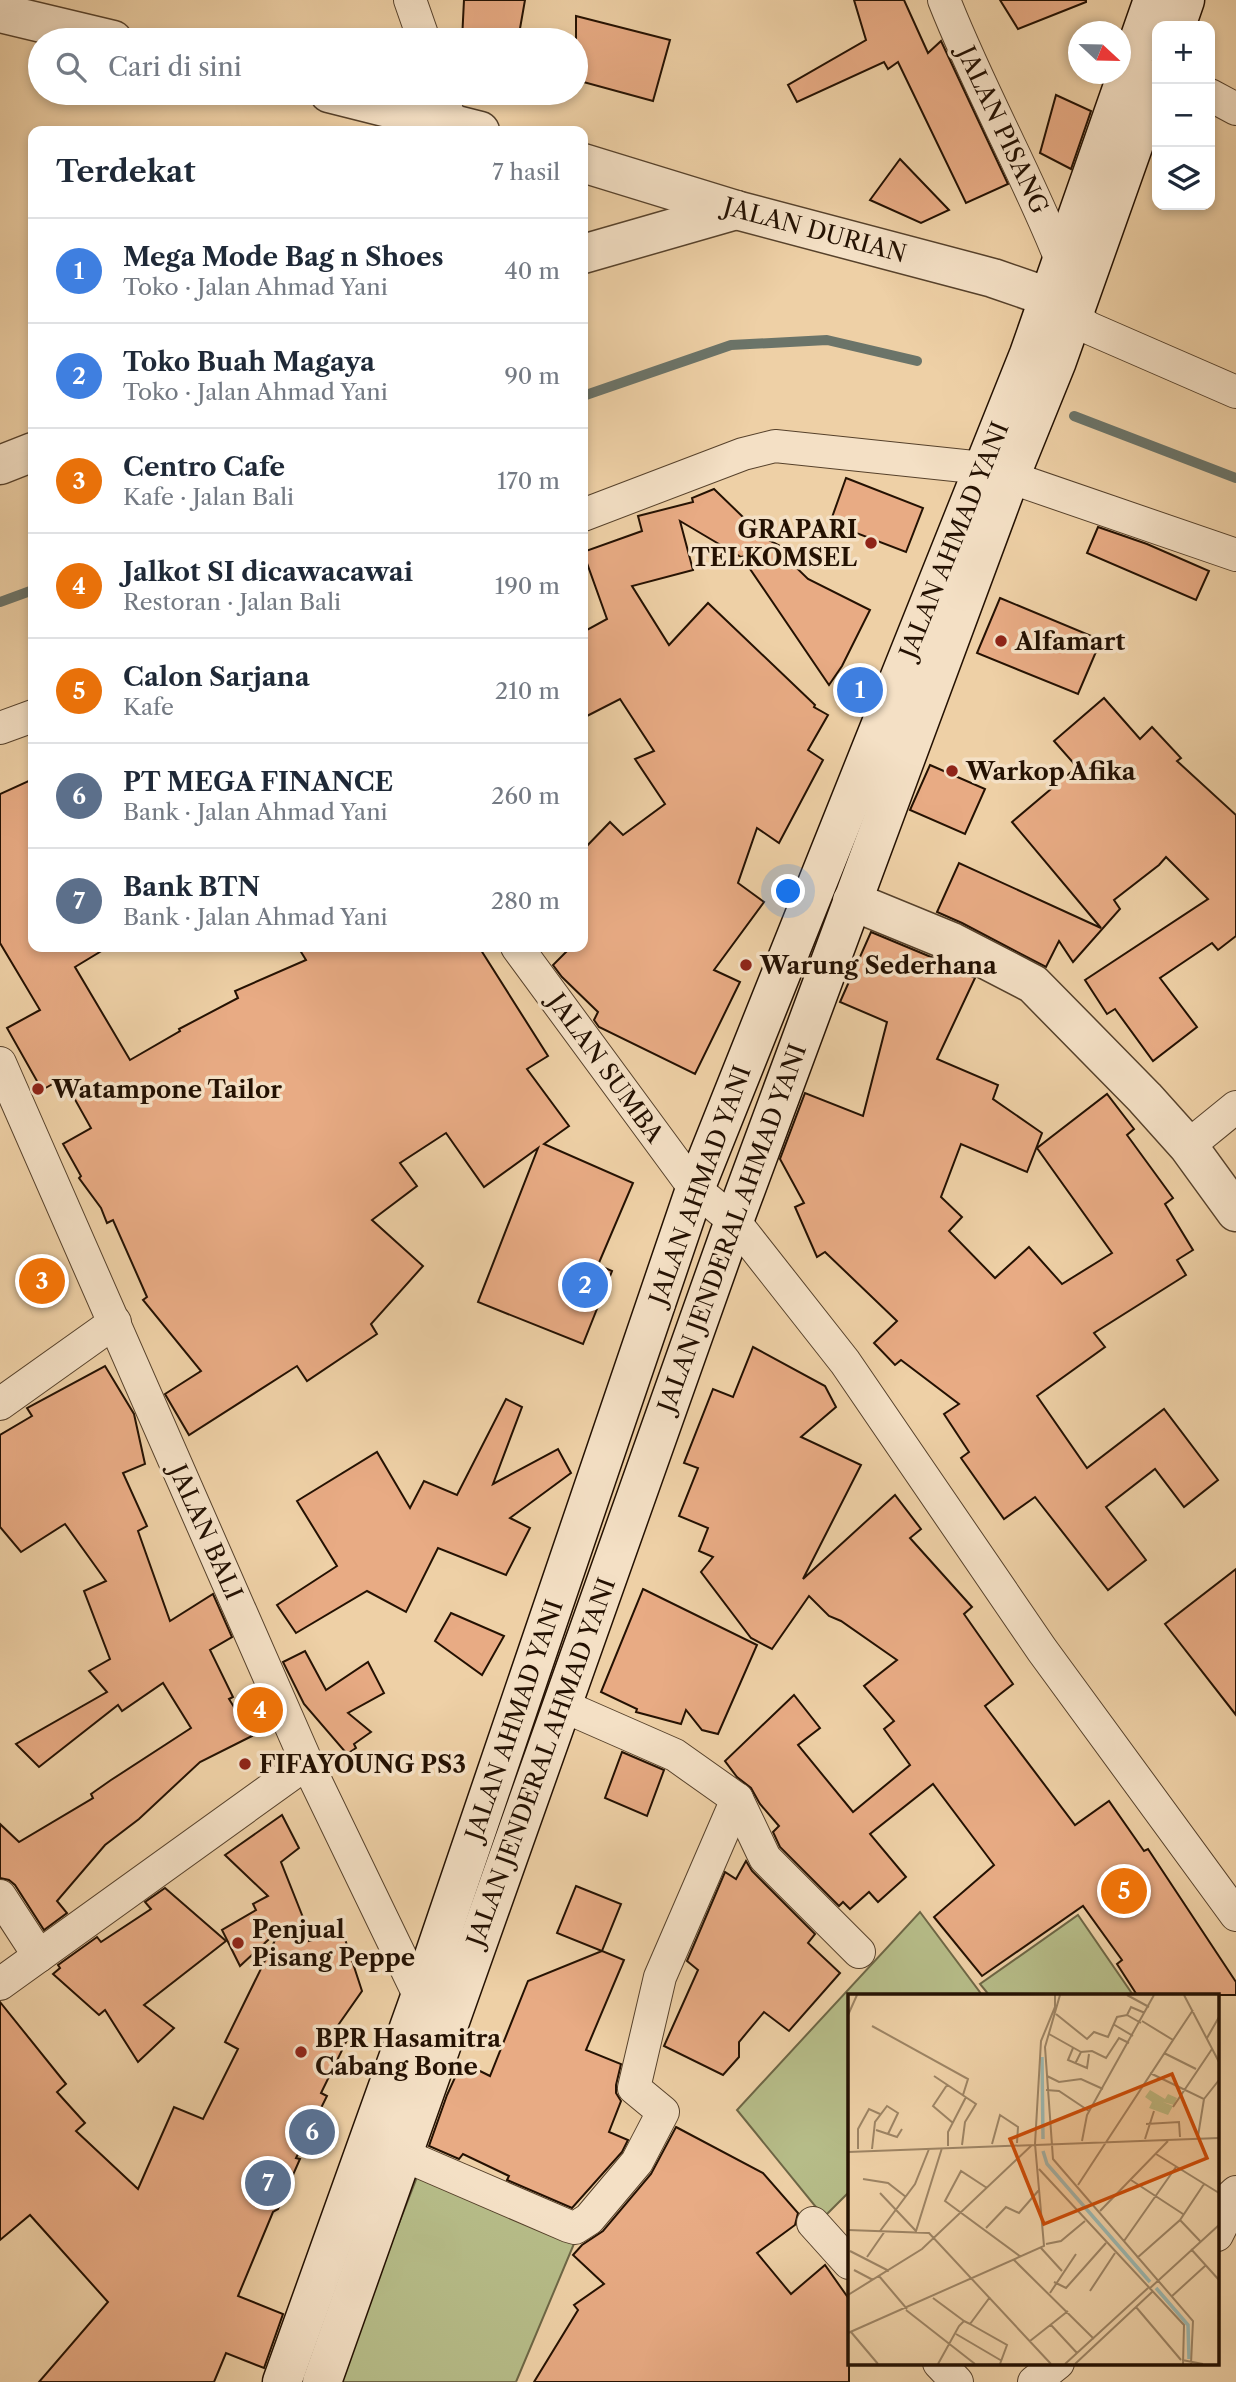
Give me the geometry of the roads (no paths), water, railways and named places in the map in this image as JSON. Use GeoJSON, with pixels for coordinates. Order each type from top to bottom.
{"type":"FeatureCollection","features":[{"type":"Feature","properties":{"kind":"main road","name":"JALAN AHMAD YANI"},"geometry":{"type":"LineString","coordinates":[[282,2382],[420,1997],[695,1189],[968,500],[1003,457],[1043,357],[1060,307],[1061,260],[1153,0]]}},
{"type":"Feature","properties":{"kind":"main road"},"geometry":{"type":"LineString","coordinates":[[1178,21],[1185,0]]}},
{"type":"Feature","properties":{"kind":"main road"},"geometry":{"type":"LineString","coordinates":[[14,10],[73,28]]}},
{"type":"Feature","properties":{"kind":"main road"},"geometry":{"type":"LineString","coordinates":[[1060,307],[1155,84]]}},
{"type":"Feature","properties":{"kind":"main road"},"geometry":{"type":"LineString","coordinates":[[396,105],[458,116]]}},
{"type":"Feature","properties":{"kind":"main road","name":"JALAN DURIAN"},"geometry":{"type":"LineString","coordinates":[[588,165],[736,209],[980,274],[1060,307]]}},
{"type":"Feature","properties":{"kind":"main road"},"geometry":{"type":"LineString","coordinates":[[588,253],[736,209]]}},
{"type":"Feature","properties":{"kind":"main road"},"geometry":{"type":"LineString","coordinates":[[0,465],[28,454]]}},
{"type":"Feature","properties":{"kind":"main road","name":"JALAN JENDERAL AHMAD YANI"},"geometry":{"type":"LineString","coordinates":[[322,2382],[734,1221],[852,901],[1003,457]]}},
{"type":"Feature","properties":{"kind":"main road"},"geometry":{"type":"LineString","coordinates":[[852,901],[952,942],[1033,984],[1146,1098],[1188,1146],[1236,1212]]}},
{"type":"Feature","properties":{"kind":"street"},"geometry":{"type":"LineString","coordinates":[[410,0],[420,28]]}},
{"type":"Feature","properties":{"kind":"street","name":"JALAN PISANG"},"geometry":{"type":"LineString","coordinates":[[944,0],[988,103],[1042,212],[1061,260]]}},
{"type":"Feature","properties":{"kind":"street"},"geometry":{"type":"LineString","coordinates":[[1215,98],[1236,109]]}},
{"type":"Feature","properties":{"kind":"street"},"geometry":{"type":"LineString","coordinates":[[1060,307],[1089,328],[1236,392]]}},
{"type":"Feature","properties":{"kind":"street"},"geometry":{"type":"LineString","coordinates":[[588,513],[743,454],[775,446],[1003,457],[1236,555]]}},
{"type":"Feature","properties":{"kind":"street"},"geometry":{"type":"LineString","coordinates":[[0,728],[28,718]]}},
{"type":"Feature","properties":{"kind":"street","name":"JALAN SUMBA"},"geometry":{"type":"LineString","coordinates":[[521,952],[695,1189],[734,1221],[845,1362],[1042,1650],[1236,1915]]}},
{"type":"Feature","properties":{"kind":"street","name":"JALAN BALI"},"geometry":{"type":"LineString","coordinates":[[0,1063],[307,1763],[420,1997]]}},
{"type":"Feature","properties":{"kind":"street"},"geometry":{"type":"LineString","coordinates":[[1188,1146],[1236,1107]]}},
{"type":"Feature","properties":{"kind":"street"},"geometry":{"type":"LineString","coordinates":[[0,1404],[115,1322]]}},
{"type":"Feature","properties":{"kind":"street"},"geometry":{"type":"LineString","coordinates":[[561,1705],[675,1755],[737,1799],[765,1858],[859,1952]]}},
{"type":"Feature","properties":{"kind":"street"},"geometry":{"type":"LineString","coordinates":[[0,1984],[307,1763]]}},
{"type":"Feature","properties":{"kind":"street"},"geometry":{"type":"LineString","coordinates":[[401,2154],[568,2226],[575,2228],[589,2220],[637,2162],[663,2112],[634,2088],[660,1978],[737,1799]]}},
{"type":"Feature","properties":{"kind":"street"},"geometry":{"type":"LineString","coordinates":[[0,1896],[38,1955]]}},
{"type":"Feature","properties":{"kind":"street"},"geometry":{"type":"LineString","coordinates":[[1218,2233],[1222,2225],[1223,2204],[1236,2192]]}},
{"type":"Feature","properties":{"kind":"street"},"geometry":{"type":"LineString","coordinates":[[813,2223],[848,2262]]}},
{"type":"Feature","properties":{"kind":"street"},"geometry":{"type":"LineString","coordinates":[[940,2364],[957,2382]]}},
{"type":"Feature","properties":{"kind":"street"},"geometry":{"type":"LineString","coordinates":[[1034,2382],[1057,2364]]}},
{"type":"Feature","properties":{"kind":"waterway"},"geometry":{"type":"LineString","coordinates":[[588,394],[731,345],[827,340],[917,361]]}},
{"type":"Feature","properties":{"kind":"waterway"},"geometry":{"type":"LineString","coordinates":[[1074,416],[1236,478]]}},
{"type":"Feature","properties":{"kind":"waterway"},"geometry":{"type":"LineString","coordinates":[[0,602],[28,592]]}},
{"type":"Feature","properties":{"kind":"place","name":"GRAPARI TELKOMSEL"},"geometry":{"type":"Point","coordinates":[871,543]}},
{"type":"Feature","properties":{"kind":"place","name":"Alfamart"},"geometry":{"type":"Point","coordinates":[1001,641]}},
{"type":"Feature","properties":{"kind":"place","name":"Mega Mode Bag n Shoes"},"geometry":{"type":"Point","coordinates":[860,690]}},
{"type":"Feature","properties":{"kind":"place","name":"Warkop Afika"},"geometry":{"type":"Point","coordinates":[952,771]}},
{"type":"Feature","properties":{"kind":"place","name":"Warung Sederhana"},"geometry":{"type":"Point","coordinates":[746,965]}},
{"type":"Feature","properties":{"kind":"place","name":"Watampone Tailor"},"geometry":{"type":"Point","coordinates":[38,1089]}},
{"type":"Feature","properties":{"kind":"place","name":"Centro Cafe"},"geometry":{"type":"Point","coordinates":[42,1281]}},
{"type":"Feature","properties":{"kind":"place","name":"Toko Buah Magaya"},"geometry":{"type":"Point","coordinates":[585,1285]}},
{"type":"Feature","properties":{"kind":"place","name":"Jalkot SI dicawacawai"},"geometry":{"type":"Point","coordinates":[260,1710]}},
{"type":"Feature","properties":{"kind":"place","name":"FIFAYOUNG PS3"},"geometry":{"type":"Point","coordinates":[245,1764]}},
{"type":"Feature","properties":{"kind":"place","name":"Calon Sarjana"},"geometry":{"type":"Point","coordinates":[1124,1891]}},
{"type":"Feature","properties":{"kind":"place","name":"Penjual Pisang Peppe"},"geometry":{"type":"Point","coordinates":[238,1943]}},
{"type":"Feature","properties":{"kind":"place","name":"BPR Hasamitra Cabang Bone"},"geometry":{"type":"Point","coordinates":[301,2052]}},
{"type":"Feature","properties":{"kind":"place","name":"PT MEGA FINANCE"},"geometry":{"type":"Point","coordinates":[312,2132]}},
{"type":"Feature","properties":{"kind":"place","name":"Bank BTN"},"geometry":{"type":"Point","coordinates":[268,2183]}}]}
